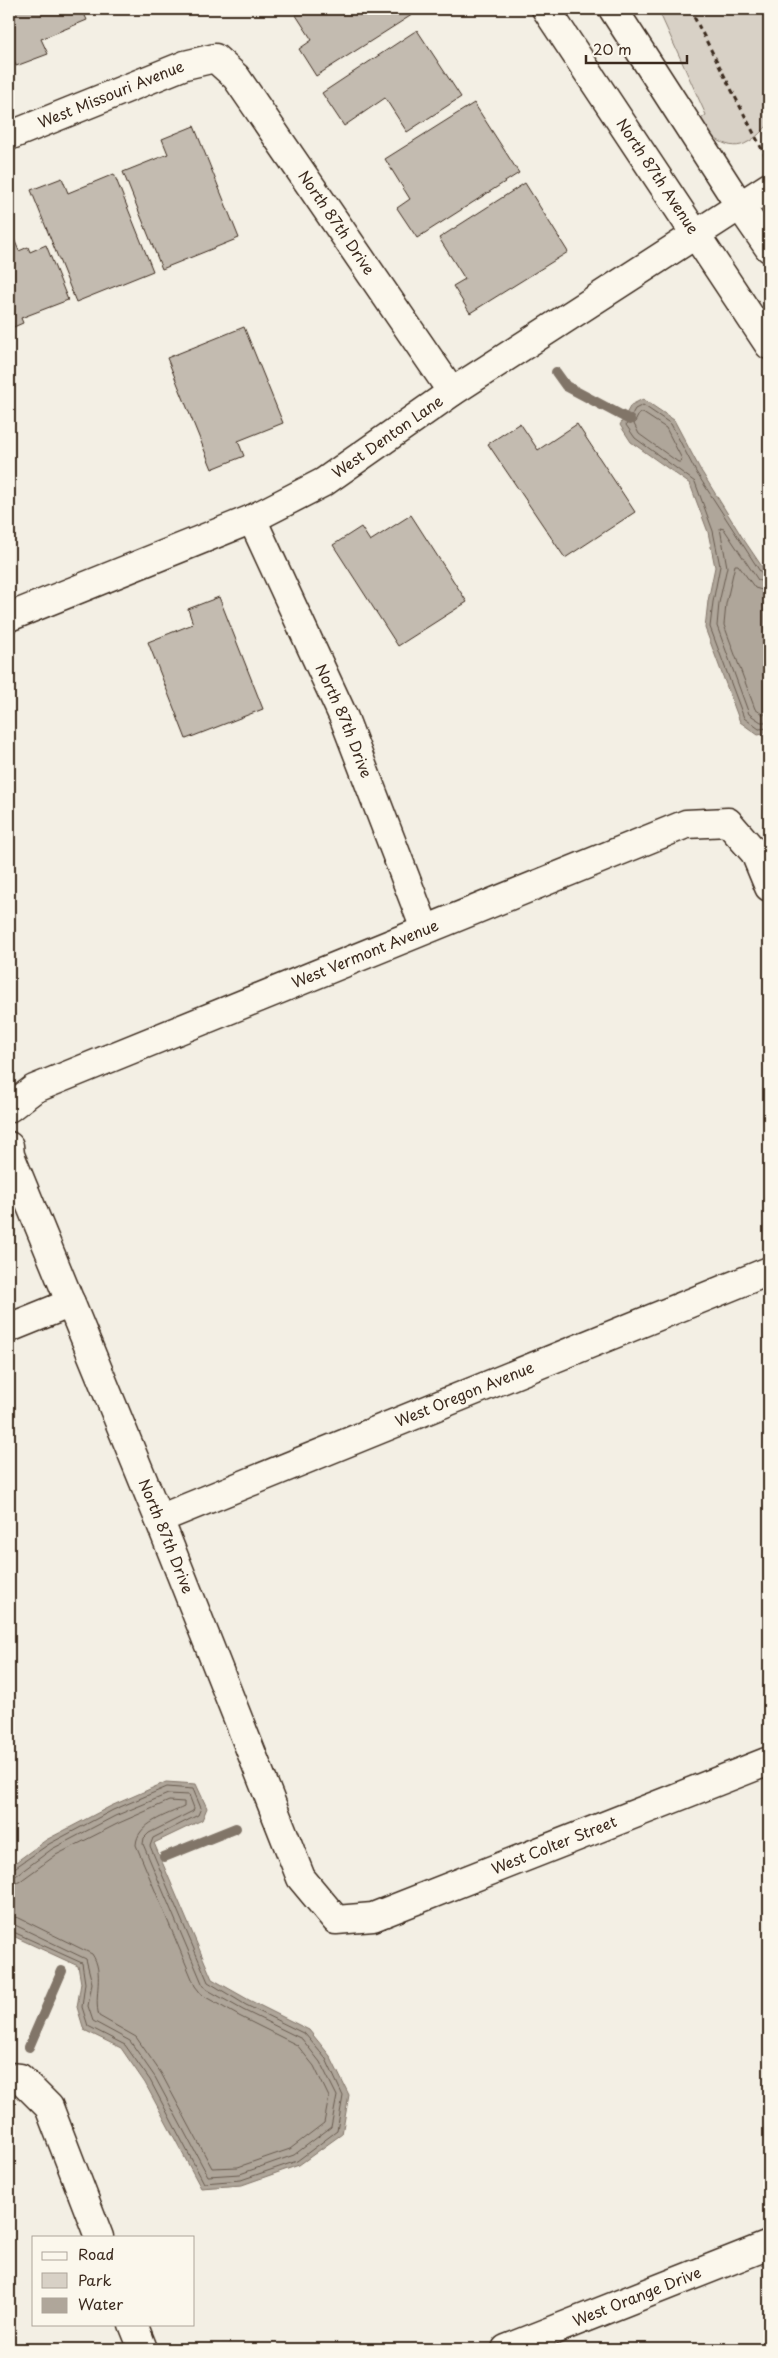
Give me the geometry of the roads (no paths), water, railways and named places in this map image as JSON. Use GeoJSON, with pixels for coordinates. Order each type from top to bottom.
{"type":"FeatureCollection","features":[{"type":"Feature","properties":{"kind":"street","name":"North 87th Avenue"},"geometry":{"type":"LineString","coordinates":[[546,9],[769,345]]}},
{"type":"Feature","properties":{"kind":"street"},"geometry":{"type":"LineString","coordinates":[[613,9],[769,248]]}},
{"type":"Feature","properties":{"kind":"street","name":"West Missouri Avenue"},"geometry":{"type":"LineString","coordinates":[[9,136],[185,65],[215,58]]}},
{"type":"Feature","properties":{"kind":"street","name":"North 87th Drive"},"geometry":{"type":"LineString","coordinates":[[215,58],[236,78],[452,392]]}},
{"type":"Feature","properties":{"kind":"street"},"geometry":{"type":"LineString","coordinates":[[740,206],[769,187]]}},
{"type":"Feature","properties":{"kind":"street","name":"West Denton Lane"},"geometry":{"type":"LineString","coordinates":[[9,617],[252,519],[324,482],[452,392],[740,206]]}},
{"type":"Feature","properties":{"kind":"street","name":"North 87th Drive"},"geometry":{"type":"LineString","coordinates":[[252,519],[344,718],[425,929]]}},
{"type":"Feature","properties":{"kind":"street","name":"West Vermont Avenue"},"geometry":{"type":"LineString","coordinates":[[9,1108],[34,1088],[686,824],[728,822],[755,852],[769,887]]}},
{"type":"Feature","properties":{"kind":"street","name":"North 87th Drive"},"geometry":{"type":"LineString","coordinates":[[9,1146],[10,1155],[159,1519],[301,1878],[336,1920]]}},
{"type":"Feature","properties":{"kind":"street","name":"West Oregon Avenue"},"geometry":{"type":"LineString","coordinates":[[159,1519],[769,1271]]}},
{"type":"Feature","properties":{"kind":"street"},"geometry":{"type":"LineString","coordinates":[[9,1328],[71,1303]]}},
{"type":"Feature","properties":{"kind":"street","name":"West Colter Street"},"geometry":{"type":"LineString","coordinates":[[336,1920],[372,1917],[769,1761]]}},
{"type":"Feature","properties":{"kind":"street"},"geometry":{"type":"LineString","coordinates":[[14,2077],[49,2107],[99,2236]]}},
{"type":"Feature","properties":{"kind":"street","name":"West Orange Drive"},"geometry":{"type":"LineString","coordinates":[[506,2349],[769,2245]]}},
{"type":"Feature","properties":{"kind":"street"},"geometry":{"type":"LineString","coordinates":[[135,2326],[143,2349]]}},
{"type":"Feature","properties":{"kind":"water"},"geometry":{"type":"Polygon","coordinates":[[[643,399],[674,420],[700,469],[769,577],[769,733],[758,735],[740,722],[705,628],[715,567],[708,532],[690,484],[631,442],[620,425],[631,405],[643,399]]]}},
{"type":"Feature","properties":{"kind":"water"},"geometry":{"type":"Polygon","coordinates":[[[166,1782],[196,1784],[207,1808],[202,1820],[154,1843],[212,1979],[309,2030],[330,2056],[349,2095],[342,2134],[299,2165],[242,2185],[201,2188],[145,2083],[121,2048],[84,2030],[77,2007],[81,1983],[78,1966],[11,1935],[9,1931],[9,1867],[46,1840],[111,1806],[166,1782]]]}},
{"type":"Feature","properties":{"kind":"waterway"},"geometry":{"type":"LineString","coordinates":[[556,372],[566,386],[630,420]]}},
{"type":"Feature","properties":{"kind":"waterway"},"geometry":{"type":"LineString","coordinates":[[164,1857],[236,1828]]}},
{"type":"Feature","properties":{"kind":"waterway"},"geometry":{"type":"LineString","coordinates":[[29,2047],[62,1971]]}}]}
